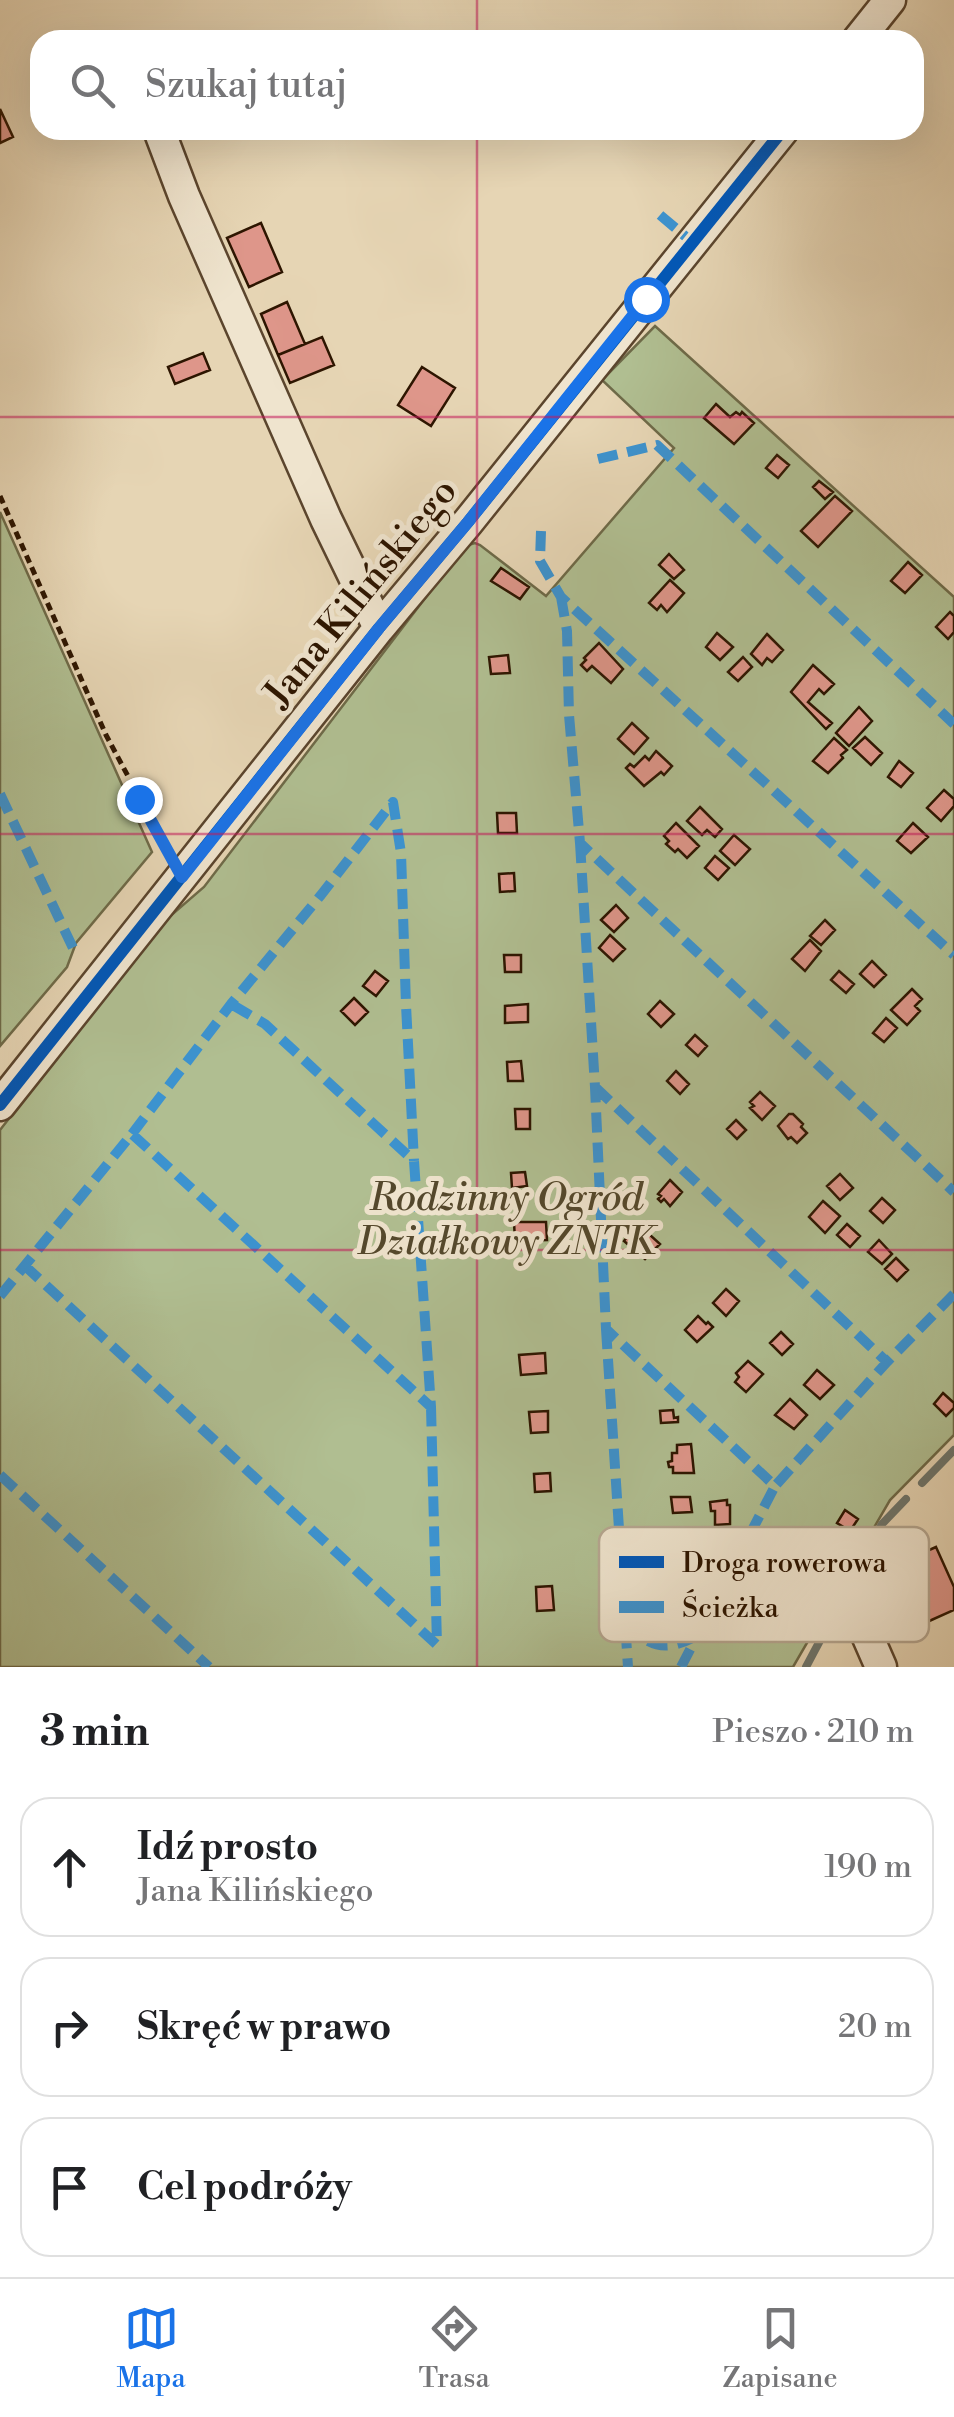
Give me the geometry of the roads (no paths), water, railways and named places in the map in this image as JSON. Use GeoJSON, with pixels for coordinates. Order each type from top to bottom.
{"type":"FeatureCollection","features":[{"type":"Feature","properties":{"kind":"street"},"geometry":{"type":"LineString","coordinates":[[866,30],[890,0]]}},
{"type":"Feature","properties":{"kind":"street"},"geometry":{"type":"LineString","coordinates":[[163,140],[326,520],[379,628]]}},
{"type":"Feature","properties":{"kind":"street","name":"Jana Kilińskiego"},"geometry":{"type":"LineString","coordinates":[[0,1105],[379,628],[775,140]]}},
{"type":"Feature","properties":{"kind":"street"},"geometry":{"type":"LineString","coordinates":[[870,1642],[881,1667]]}},
{"type":"Feature","properties":{"kind":"waterway"},"geometry":{"type":"LineString","coordinates":[[922,1483],[954,1450]]}},
{"type":"Feature","properties":{"kind":"waterway"},"geometry":{"type":"LineString","coordinates":[[880,1527],[906,1499]]}},
{"type":"Feature","properties":{"kind":"waterway"},"geometry":{"type":"LineString","coordinates":[[806,1667],[819,1642]]}},
{"type":"Feature","properties":{"kind":"park label","name":"Rodzinny Ogród Działkowy ZNTK"},"geometry":{"type":"Point","coordinates":[506,1219]}}]}
